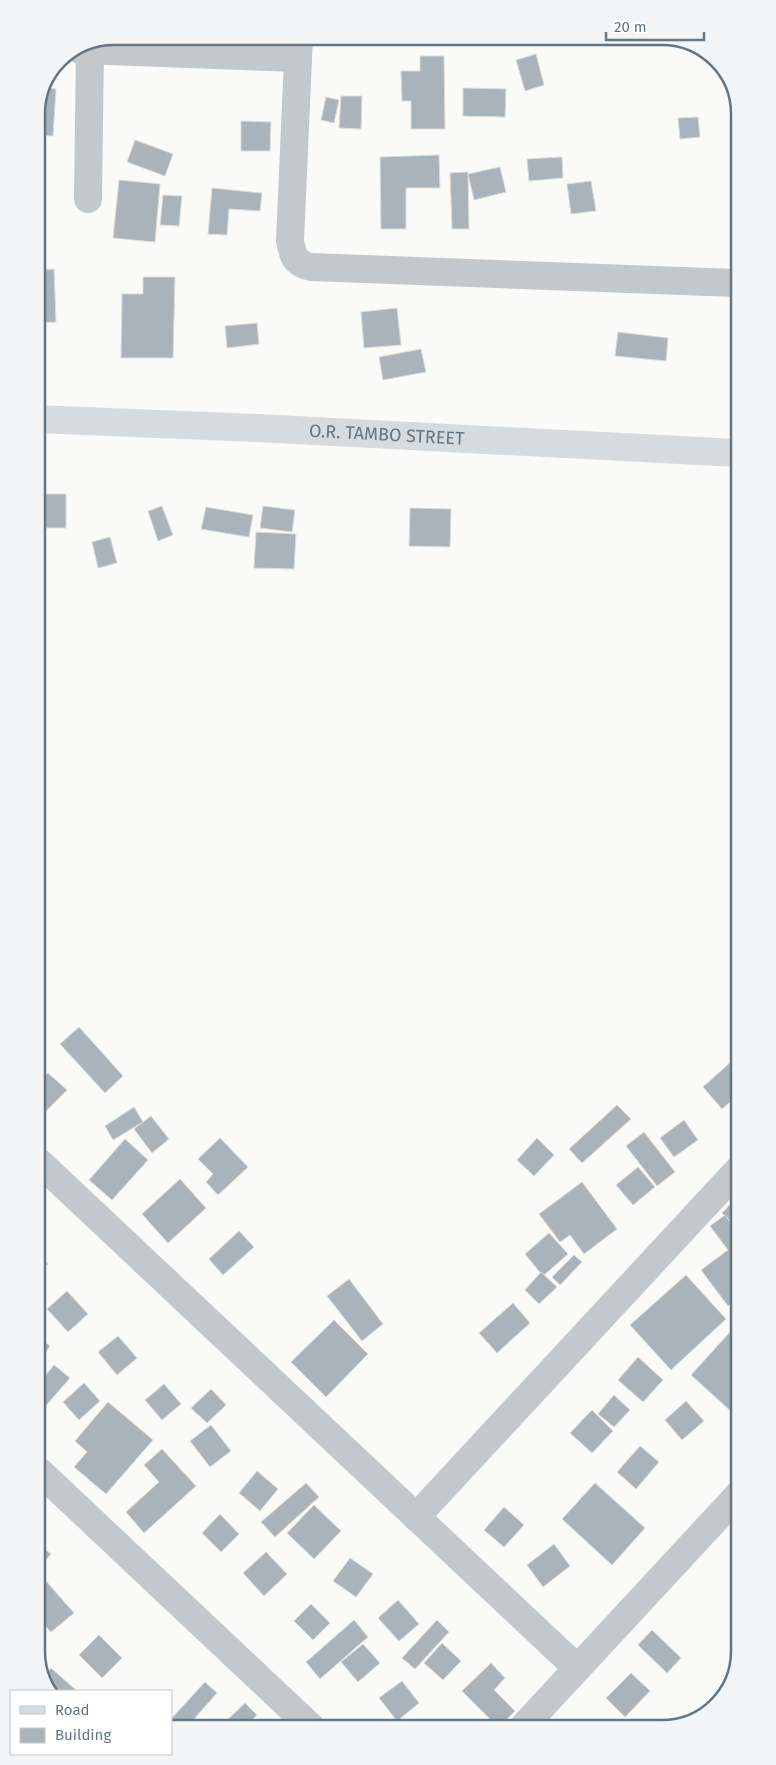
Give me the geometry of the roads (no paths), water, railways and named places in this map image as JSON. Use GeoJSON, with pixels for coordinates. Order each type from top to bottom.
{"type":"FeatureCollection","features":[{"type":"Feature","properties":{"kind":"street"},"geometry":{"type":"LineString","coordinates":[[90,49],[298,47],[290,241],[295,258],[302,264],[311,266],[731,283]]}},
{"type":"Feature","properties":{"kind":"street"},"geometry":{"type":"LineString","coordinates":[[87,50],[88,199]]}},
{"type":"Feature","properties":{"kind":"street","name":"O.R. TAMBO STREET"},"geometry":{"type":"LineString","coordinates":[[45,419],[258,428],[731,453]]}},
{"type":"Feature","properties":{"kind":"street"},"geometry":{"type":"LineString","coordinates":[[45,1168],[578,1668]]}},
{"type":"Feature","properties":{"kind":"street"},"geometry":{"type":"LineString","coordinates":[[416,1517],[731,1178]]}},
{"type":"Feature","properties":{"kind":"street"},"geometry":{"type":"LineString","coordinates":[[45,1477],[304,1720]]}},
{"type":"Feature","properties":{"kind":"street"},"geometry":{"type":"LineString","coordinates":[[530,1720],[731,1503]]}}]}
